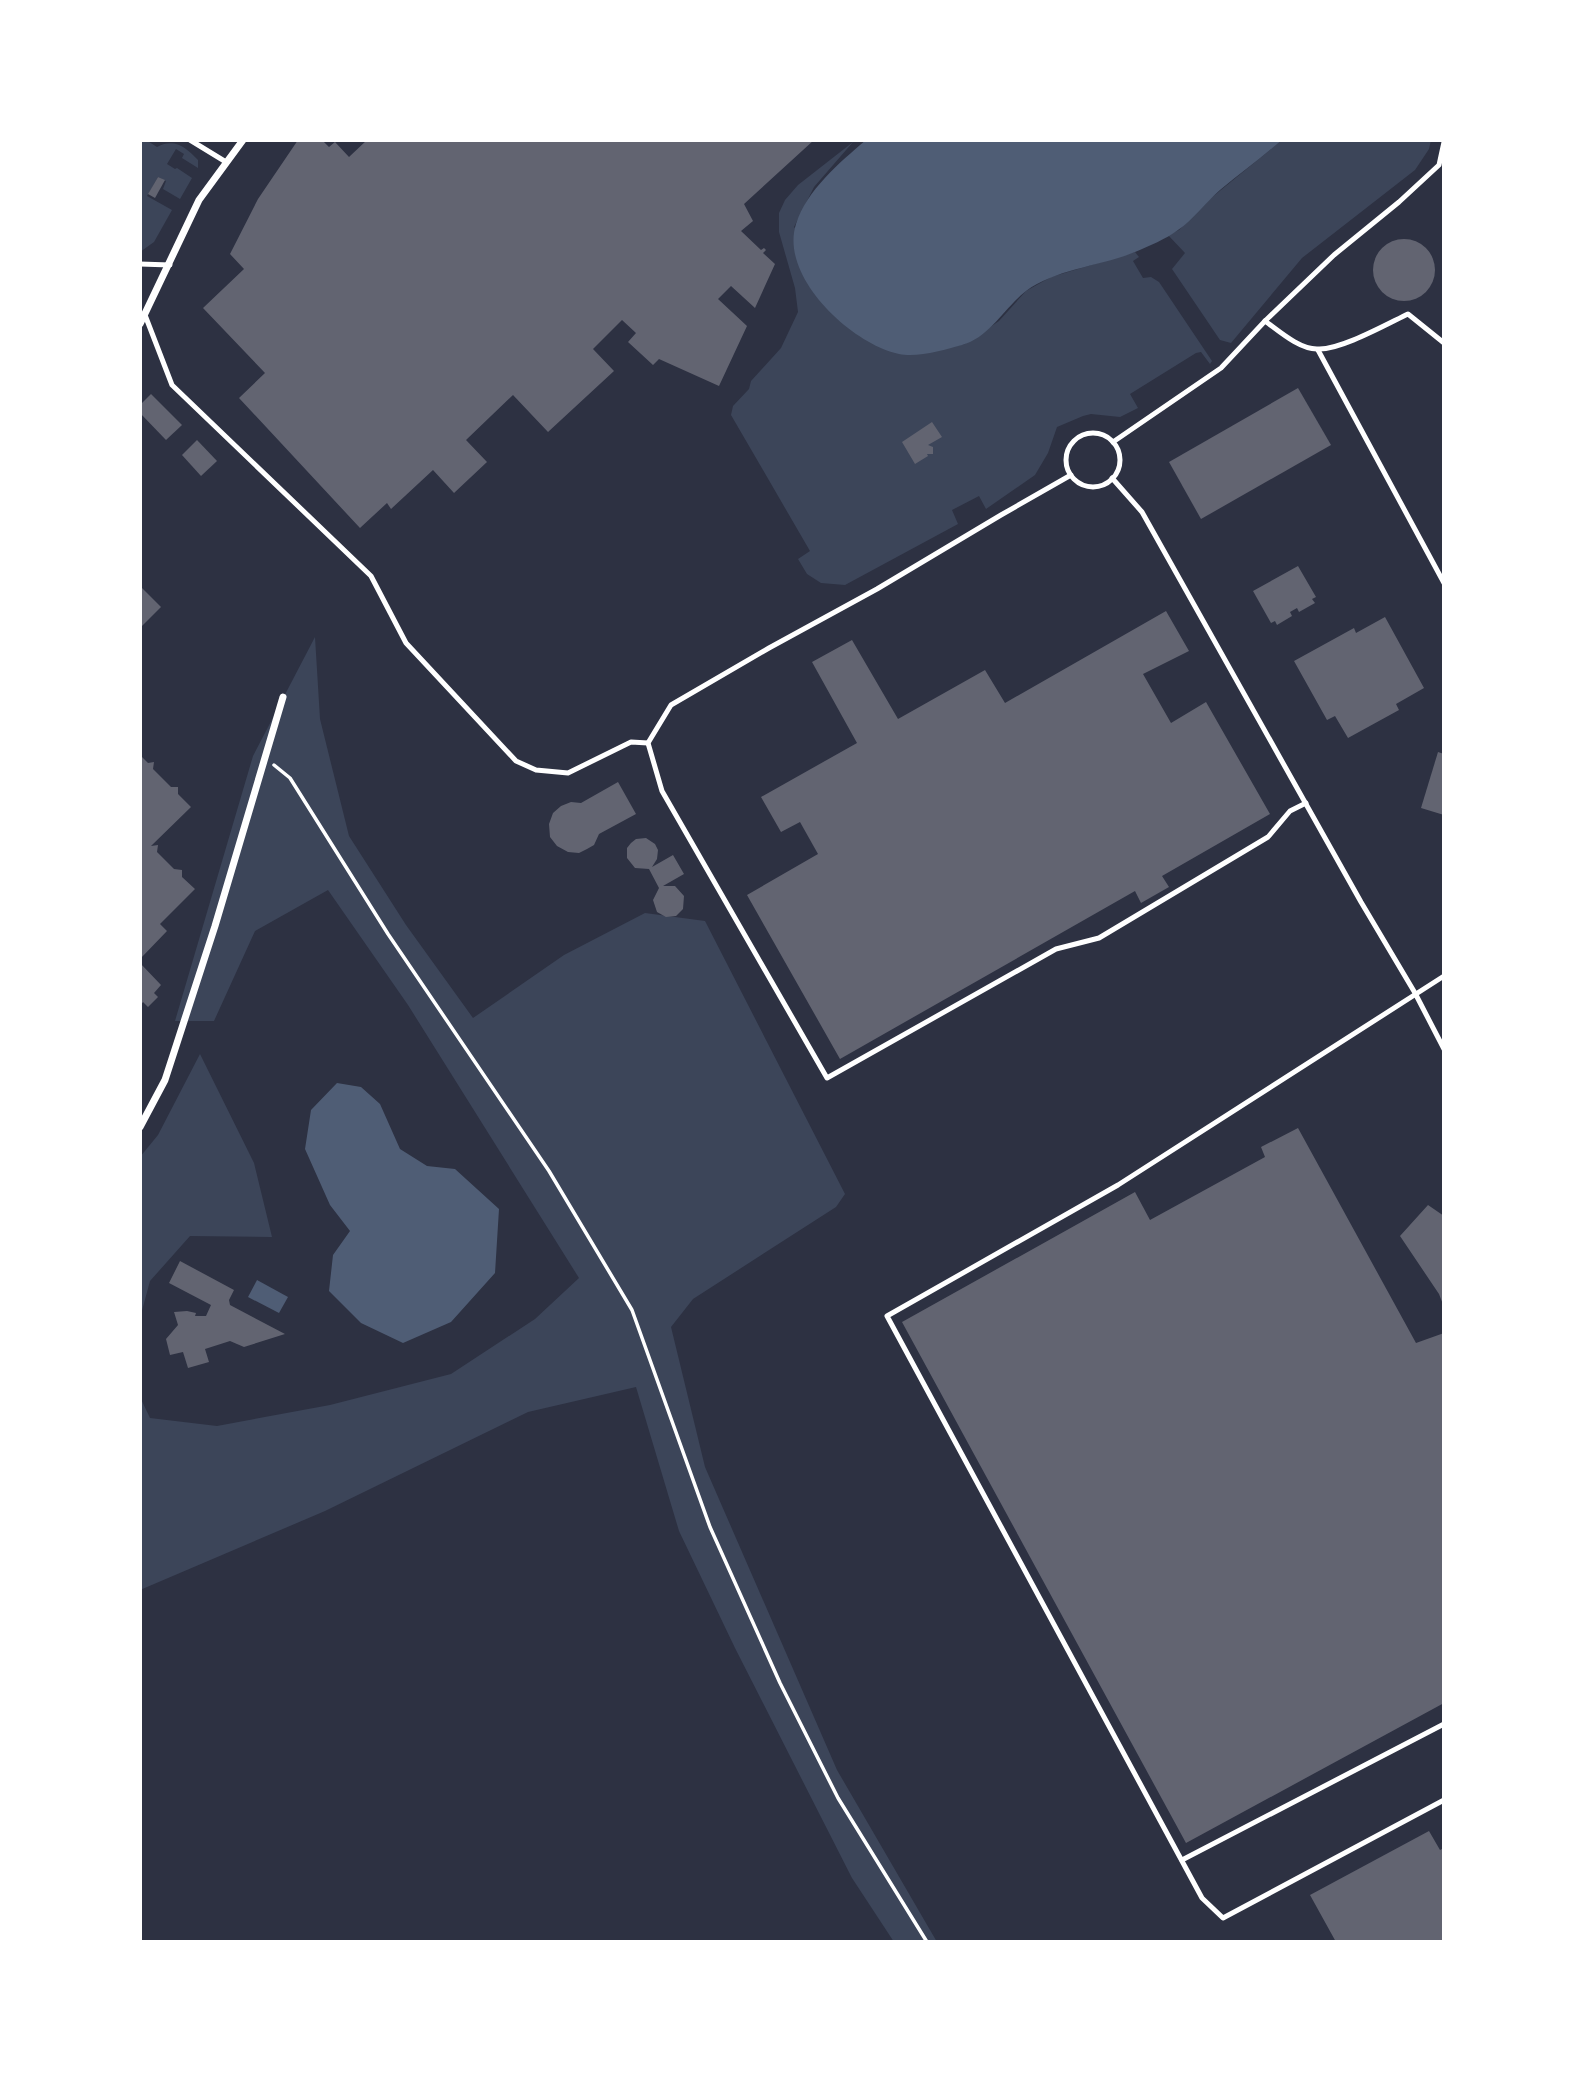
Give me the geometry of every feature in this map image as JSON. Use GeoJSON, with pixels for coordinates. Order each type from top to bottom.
{"type":"FeatureCollection","features":[{"type":"Feature","properties":{"kind":"street"},"geometry":{"type":"LineString","coordinates":[[140,324],[200,200],[243,140]]}},
{"type":"Feature","properties":{"kind":"street"},"geometry":{"type":"LineString","coordinates":[[140,1127],[165,1080],[215,926],[282,696]]}},
{"type":"Feature","properties":{"kind":"lane"},"geometry":{"type":"LineString","coordinates":[[190,140],[226,162]]}},
{"type":"Feature","properties":{"kind":"lane"},"geometry":{"type":"LineString","coordinates":[[1113,442],[1221,368],[1265,321],[1334,255],[1441,164],[1444,142]]}},
{"type":"Feature","properties":{"kind":"lane"},"geometry":{"type":"LineString","coordinates":[[140,264],[170,265]]}},
{"type":"Feature","properties":{"kind":"lane"},"geometry":{"type":"LineString","coordinates":[[1265,321],[1302,345],[1318,350],[1346,342],[1408,314],[1444,344]]}},
{"type":"Feature","properties":{"kind":"lane"},"geometry":{"type":"LineString","coordinates":[[145,315],[172,385],[371,576],[406,643],[516,761],[537,770],[568,773],[631,742],[648,743]]}},
{"type":"Feature","properties":{"kind":"lane"},"geometry":{"type":"LineString","coordinates":[[1318,350],[1444,583]]}},
{"type":"Feature","properties":{"kind":"lane"},"geometry":{"type":"LineString","coordinates":[[1086,433],[1098,433],[1113,442],[1120,459],[1118,471],[1112,478],[1099,486],[1087,486],[1076,481],[1066,460],[1068,448],[1075,438],[1086,433]]}},
{"type":"Feature","properties":{"kind":"lane"},"geometry":{"type":"LineString","coordinates":[[1071,475],[877,589],[671,705],[648,743],[663,791],[827,1078],[1056,949],[1099,938],[1268,837],[1290,811],[1306,803]]}},
{"type":"Feature","properties":{"kind":"lane"},"geometry":{"type":"LineString","coordinates":[[1112,478],[1142,512],[1415,993],[1444,1049]]}},
{"type":"Feature","properties":{"kind":"lane"},"geometry":{"type":"LineString","coordinates":[[1444,976],[1118,1185],[887,1316],[1202,1898],[1223,1918],[1444,1800]]}},
{"type":"Feature","properties":{"kind":"lane"},"geometry":{"type":"LineString","coordinates":[[1182,1860],[1444,1724]]}},
{"type":"Feature","properties":{"kind":"path"},"geometry":{"type":"LineString","coordinates":[[265,757],[290,778],[388,934],[549,1171],[632,1310],[710,1527],[780,1683],[838,1798],[927,1942]]}},
{"type":"Feature","properties":{"kind":"shaded area"},"geometry":{"type":"Polygon","coordinates":[[[140,140],[146,140],[157,147],[169,143],[179,145],[198,160],[198,168],[182,158],[184,154],[176,149],[167,164],[192,178],[180,199],[163,189],[166,181],[158,177],[147,196],[172,210],[154,242],[140,252],[140,140]]]}},
{"type":"Feature","properties":{"kind":"shaded area"},"geometry":{"type":"Polygon","coordinates":[[[866,140],[1282,140],[1220,190],[1184,226],[1168,236],[1122,257],[1065,273],[1038,284],[1026,291],[989,329],[972,341],[914,355],[880,348],[841,322],[809,286],[798,265],[794,244],[796,224],[801,212],[816,189],[866,140]]]}},
{"type":"Feature","properties":{"kind":"shaded area"},"geometry":{"type":"Polygon","coordinates":[[[1282,140],[1431,140],[1429,149],[1415,170],[1302,258],[1231,343],[1220,340],[1172,269],[1185,253],[1168,235],[1179,230],[1205,203],[1282,140]]]}},
{"type":"Feature","properties":{"kind":"shaded area"},"geometry":{"type":"Polygon","coordinates":[[[853,142],[814,187],[794,227],[923,353],[965,344],[999,321],[1026,291],[1051,277],[1135,252],[1139,257],[1133,261],[1143,278],[1151,277],[1159,282],[1212,361],[1210,364],[1201,352],[1196,353],[1130,394],[1138,408],[1120,417],[1091,414],[1057,427],[1048,453],[1035,475],[986,509],[979,496],[952,510],[958,524],[845,585],[821,583],[807,574],[798,559],[810,551],[731,415],[733,406],[749,389],[751,381],[781,348],[798,312],[795,288],[779,232],[779,213],[785,200],[798,185],[853,142]]]}},
{"type":"Feature","properties":{"kind":"shaded area"},"geometry":{"type":"Polygon","coordinates":[[[315,637],[320,719],[349,836],[406,925],[473,1018],[564,955],[645,913],[705,921],[845,1194],[836,1207],[693,1299],[671,1327],[705,1467],[837,1770],[937,1942],[894,1942],[852,1878],[679,1531],[636,1387],[528,1412],[325,1511],[140,1590],[140,1397],[150,1418],[217,1426],[330,1405],[451,1374],[535,1319],[579,1278],[408,1005],[328,890],[255,931],[214,1021],[175,1021],[253,756],[315,637]]]}},
{"type":"Feature","properties":{"kind":"shaded area"},"geometry":{"type":"Polygon","coordinates":[[[200,1054],[254,1163],[272,1237],[190,1236],[150,1281],[140,1318],[140,1157],[158,1135],[200,1054]]]}},
{"type":"Feature","properties":{"kind":"shaded area"},"geometry":{"type":"Polygon","coordinates":[[[337,1083],[361,1087],[380,1104],[400,1149],[427,1166],[455,1169],[499,1209],[495,1273],[451,1322],[403,1343],[361,1323],[329,1291],[333,1255],[350,1231],[330,1205],[305,1149],[311,1110],[337,1083]]]}},
{"type":"Feature","properties":{"kind":"shaded area"},"geometry":{"type":"Polygon","coordinates":[[[257,1280],[288,1297],[279,1313],[248,1297],[257,1280]]]}},
{"type":"Feature","properties":{"kind":"building"},"geometry":{"type":"Polygon","coordinates":[[[298,140],[322,140],[329,147],[335,142],[349,157],[367,140],[814,140],[744,204],[753,221],[741,231],[761,250],[764,248],[766,250],[763,253],[775,264],[755,308],[731,286],[718,299],[747,326],[719,386],[659,359],[653,365],[628,342],[636,333],[622,320],[593,349],[614,371],[548,432],[513,395],[466,440],[487,462],[454,493],[433,470],[391,509],[387,503],[360,528],[239,398],[265,373],[203,308],[244,269],[230,254],[258,199],[298,140]]]}},
{"type":"Feature","properties":{"kind":"building"},"geometry":{"type":"Polygon","coordinates":[[[158,177],[165,180],[155,198],[148,194],[158,177]]]}},
{"type":"Feature","properties":{"kind":"building"},"geometry":{"type":"Polygon","coordinates":[[[1404,239],[1426,248],[1435,270],[1426,292],[1404,301],[1382,292],[1373,270],[1382,248],[1404,239]]]}},
{"type":"Feature","properties":{"kind":"building"},"geometry":{"type":"Polygon","coordinates":[[[1298,388],[1331,445],[1201,519],[1169,462],[1298,388]]]}},
{"type":"Feature","properties":{"kind":"building"},"geometry":{"type":"Polygon","coordinates":[[[151,394],[182,425],[166,440],[140,413],[140,405],[151,394]]]}},
{"type":"Feature","properties":{"kind":"building"},"geometry":{"type":"Polygon","coordinates":[[[932,422],[942,437],[928,445],[933,447],[933,454],[927,454],[928,456],[915,464],[902,442],[932,422]]]}},
{"type":"Feature","properties":{"kind":"building"},"geometry":{"type":"Polygon","coordinates":[[[197,440],[217,461],[201,476],[182,455],[197,440]]]}},
{"type":"Feature","properties":{"kind":"building"},"geometry":{"type":"Polygon","coordinates":[[[1298,566],[1316,597],[1312,599],[1315,603],[1299,612],[1297,608],[1290,612],[1292,616],[1277,625],[1275,621],[1271,623],[1253,591],[1298,566]]]}},
{"type":"Feature","properties":{"kind":"building"},"geometry":{"type":"Polygon","coordinates":[[[140,586],[161,607],[140,628],[140,586]]]}},
{"type":"Feature","properties":{"kind":"building"},"geometry":{"type":"Polygon","coordinates":[[[1166,611],[1189,651],[1143,674],[1171,723],[1206,702],[1270,814],[1162,876],[1169,887],[1141,903],[1135,891],[840,1059],[747,895],[818,854],[800,822],[781,832],[761,797],[857,743],[812,662],[852,640],[898,719],[985,670],[1005,703],[1166,611]]]}},
{"type":"Feature","properties":{"kind":"building"},"geometry":{"type":"Polygon","coordinates":[[[1385,617],[1424,688],[1396,704],[1399,710],[1348,738],[1335,716],[1327,720],[1294,661],[1354,628],[1356,633],[1385,617]]]}},
{"type":"Feature","properties":{"kind":"building"},"geometry":{"type":"Polygon","coordinates":[[[1438,752],[1444,754],[1444,815],[1421,808],[1438,752]]]}},
{"type":"Feature","properties":{"kind":"building"},"geometry":{"type":"Polygon","coordinates":[[[140,755],[148,763],[154,762],[153,769],[171,787],[178,787],[178,794],[191,807],[151,846],[158,845],[157,852],[174,869],[182,870],[182,877],[195,889],[160,924],[167,931],[140,959],[140,755]]]}},
{"type":"Feature","properties":{"kind":"building"},"geometry":{"type":"Polygon","coordinates":[[[618,782],[636,814],[599,834],[594,845],[579,853],[568,852],[557,846],[550,837],[549,824],[553,813],[571,802],[581,803],[618,782]]]}},
{"type":"Feature","properties":{"kind":"building"},"geometry":{"type":"Polygon","coordinates":[[[646,838],[655,844],[658,850],[652,867],[673,855],[684,874],[663,886],[675,886],[684,896],[683,909],[676,916],[666,917],[657,912],[653,900],[659,888],[649,869],[635,868],[627,858],[627,848],[631,843],[636,839],[646,838]]]}},
{"type":"Feature","properties":{"kind":"building"},"geometry":{"type":"Polygon","coordinates":[[[140,963],[161,985],[154,993],[158,997],[148,1007],[143,1002],[140,1006],[140,963]]]}},
{"type":"Feature","properties":{"kind":"building"},"geometry":{"type":"Polygon","coordinates":[[[1298,1128],[1416,1343],[1444,1333],[1444,1703],[1186,1843],[902,1322],[1135,1192],[1150,1220],[1265,1157],[1261,1147],[1298,1128]]]}},
{"type":"Feature","properties":{"kind":"building"},"geometry":{"type":"Polygon","coordinates":[[[1428,1205],[1444,1216],[1444,1307],[1439,1294],[1400,1236],[1428,1205]]]}},
{"type":"Feature","properties":{"kind":"building"},"geometry":{"type":"Polygon","coordinates":[[[180,1261],[234,1290],[229,1300],[230,1305],[285,1334],[244,1347],[230,1341],[205,1349],[209,1362],[188,1368],[183,1352],[170,1355],[166,1339],[178,1325],[174,1312],[187,1311],[196,1313],[195,1316],[206,1316],[211,1305],[169,1283],[180,1261]]]}},
{"type":"Feature","properties":{"kind":"building"},"geometry":{"type":"Polygon","coordinates":[[[1429,1831],[1440,1850],[1444,1848],[1444,1942],[1336,1942],[1310,1895],[1429,1831]]]}}]}
